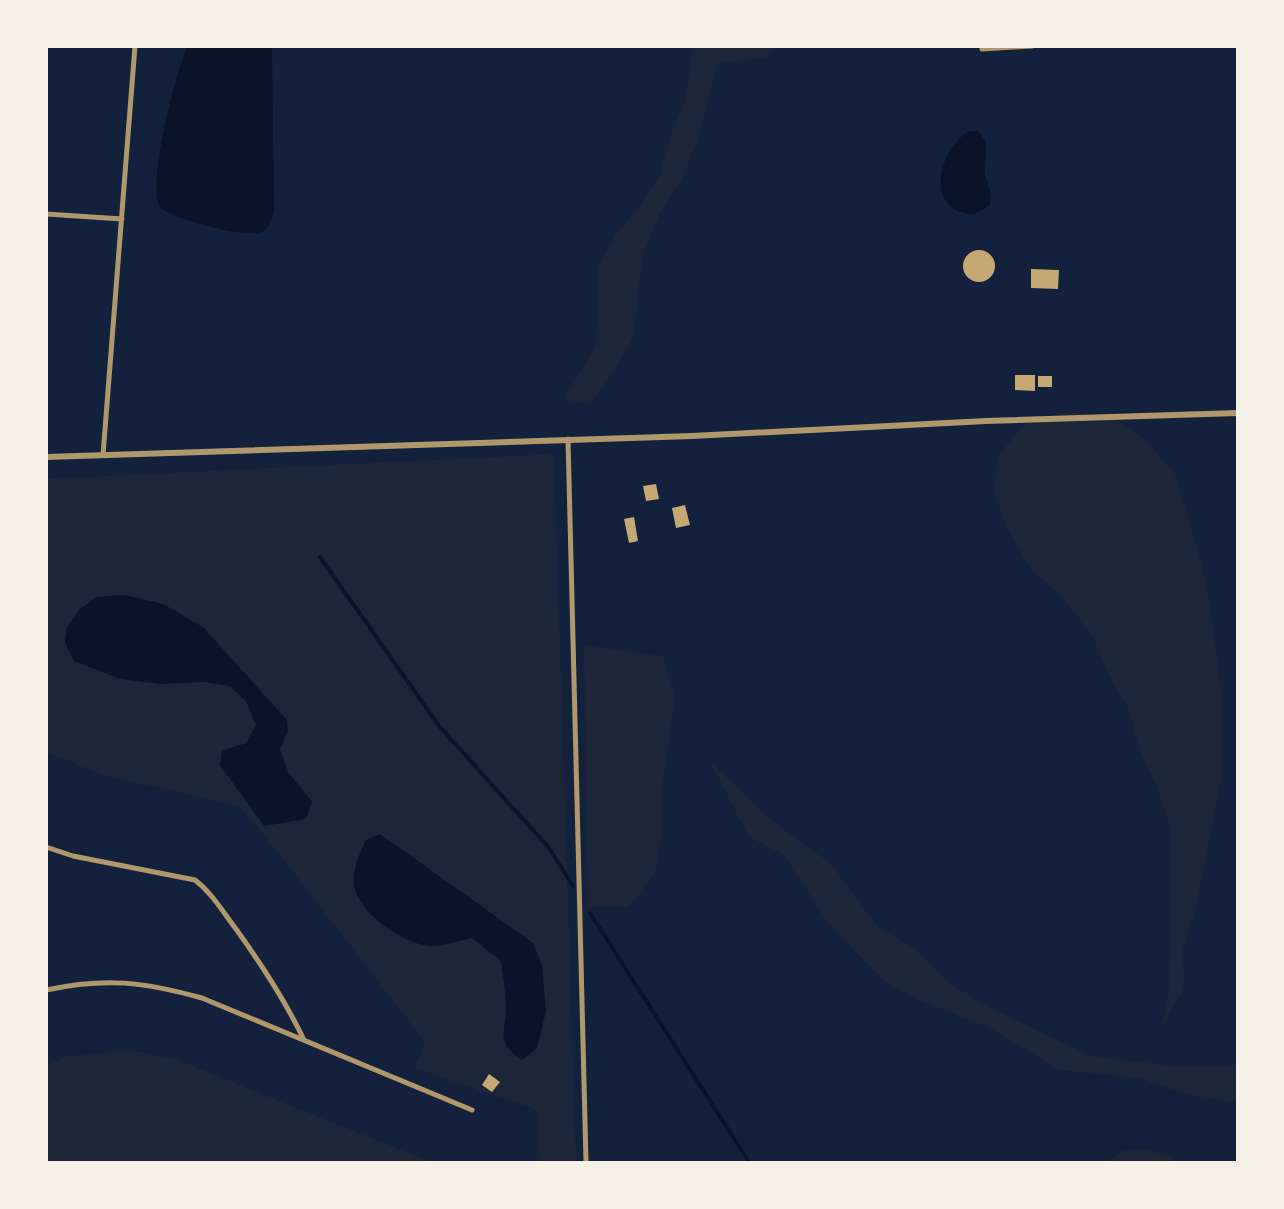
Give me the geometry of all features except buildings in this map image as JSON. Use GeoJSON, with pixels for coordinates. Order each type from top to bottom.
{"type":"FeatureCollection","features":[{"type":"Feature","properties":{"kind":"street"},"geometry":{"type":"LineString","coordinates":[[103,455],[135,46]]}},
{"type":"Feature","properties":{"kind":"street"},"geometry":{"type":"LineString","coordinates":[[982,46],[1032,46]]}},
{"type":"Feature","properties":{"kind":"street"},"geometry":{"type":"LineString","coordinates":[[46,214],[122,219]]}},
{"type":"Feature","properties":{"kind":"street"},"geometry":{"type":"LineString","coordinates":[[46,457],[1238,413]]}},
{"type":"Feature","properties":{"kind":"street"},"geometry":{"type":"LineString","coordinates":[[568,439],[586,1162]]}},
{"type":"Feature","properties":{"kind":"street"},"geometry":{"type":"LineString","coordinates":[[46,847],[73,856],[195,880],[207,889],[260,960],[304,1040]]}},
{"type":"Feature","properties":{"kind":"street"},"geometry":{"type":"LineString","coordinates":[[46,990],[72,984],[118,981],[156,985],[202,998],[472,1110]]}},
{"type":"Feature","properties":{"kind":"shaded area"},"geometry":{"type":"Polygon","coordinates":[[[188,46],[272,47],[274,209],[271,222],[262,232],[242,233],[210,227],[179,217],[160,207],[157,196],[157,178],[164,128],[188,46]]]}},
{"type":"Feature","properties":{"kind":"shaded area"},"geometry":{"type":"Polygon","coordinates":[[[693,47],[776,47],[766,58],[718,63],[696,145],[680,182],[659,215],[642,256],[634,336],[614,371],[589,405],[564,399],[596,346],[598,269],[615,236],[640,206],[660,175],[671,134],[686,97],[693,47]]]}},
{"type":"Feature","properties":{"kind":"shaded area"},"geometry":{"type":"Polygon","coordinates":[[[969,131],[978,131],[986,141],[985,173],[991,196],[990,205],[975,214],[959,211],[948,204],[942,193],[941,180],[943,166],[949,152],[969,131]]]}},
{"type":"Feature","properties":{"kind":"shaded area"},"geometry":{"type":"Polygon","coordinates":[[[1068,412],[1112,417],[1146,440],[1175,474],[1202,565],[1210,605],[1221,689],[1221,780],[1196,908],[1183,947],[1184,988],[1163,1025],[1169,986],[1170,825],[1157,787],[1139,748],[1129,710],[1109,675],[1093,637],[1063,598],[1030,568],[1008,529],[994,495],[997,456],[1028,422],[1068,412]]]}},
{"type":"Feature","properties":{"kind":"shaded area"},"geometry":{"type":"Polygon","coordinates":[[[554,454],[576,1162],[540,1162],[537,1110],[414,1068],[425,1042],[274,847],[239,806],[102,775],[47,752],[46,479],[554,454]]]}},
{"type":"Feature","properties":{"kind":"shaded area"},"geometry":{"type":"Polygon","coordinates":[[[125,595],[163,604],[203,627],[287,720],[288,731],[280,749],[288,772],[312,802],[306,819],[264,826],[220,765],[222,751],[246,743],[256,725],[246,701],[230,686],[204,682],[161,684],[120,679],[74,661],[65,643],[67,627],[80,609],[97,597],[125,595]]]}},
{"type":"Feature","properties":{"kind":"shaded area"},"geometry":{"type":"Polygon","coordinates":[[[584,645],[663,656],[675,698],[662,790],[662,832],[655,873],[629,907],[588,907],[584,645]]]}},
{"type":"Feature","properties":{"kind":"shaded area"},"geometry":{"type":"Polygon","coordinates":[[[709,760],[768,817],[831,864],[878,927],[913,948],[947,981],[984,1005],[1091,1056],[1172,1066],[1237,1065],[1237,1103],[1182,1093],[1139,1078],[1060,1070],[990,1028],[916,999],[883,980],[828,923],[784,855],[749,837],[709,760]]]}},
{"type":"Feature","properties":{"kind":"shaded area"},"geometry":{"type":"Polygon","coordinates":[[[380,834],[533,943],[542,965],[546,1011],[537,1048],[522,1060],[513,1053],[504,1040],[506,1003],[501,961],[472,938],[435,946],[407,940],[383,925],[357,896],[354,879],[359,856],[366,840],[380,834]]]}},
{"type":"Feature","properties":{"kind":"shaded area"},"geometry":{"type":"Polygon","coordinates":[[[122,1051],[141,1052],[175,1059],[431,1162],[47,1162],[47,1065],[68,1056],[122,1051]]]}},
{"type":"Feature","properties":{"kind":"shaded area"},"geometry":{"type":"Polygon","coordinates":[[[1144,1149],[1173,1158],[1173,1162],[1109,1162],[1123,1150],[1144,1149]]]}},
{"type":"Feature","properties":{"kind":"waterway"},"geometry":{"type":"LineString","coordinates":[[320,557],[439,726],[549,848],[573,886]]}},
{"type":"Feature","properties":{"kind":"waterway"},"geometry":{"type":"LineString","coordinates":[[590,913],[749,1162]]}}]}
